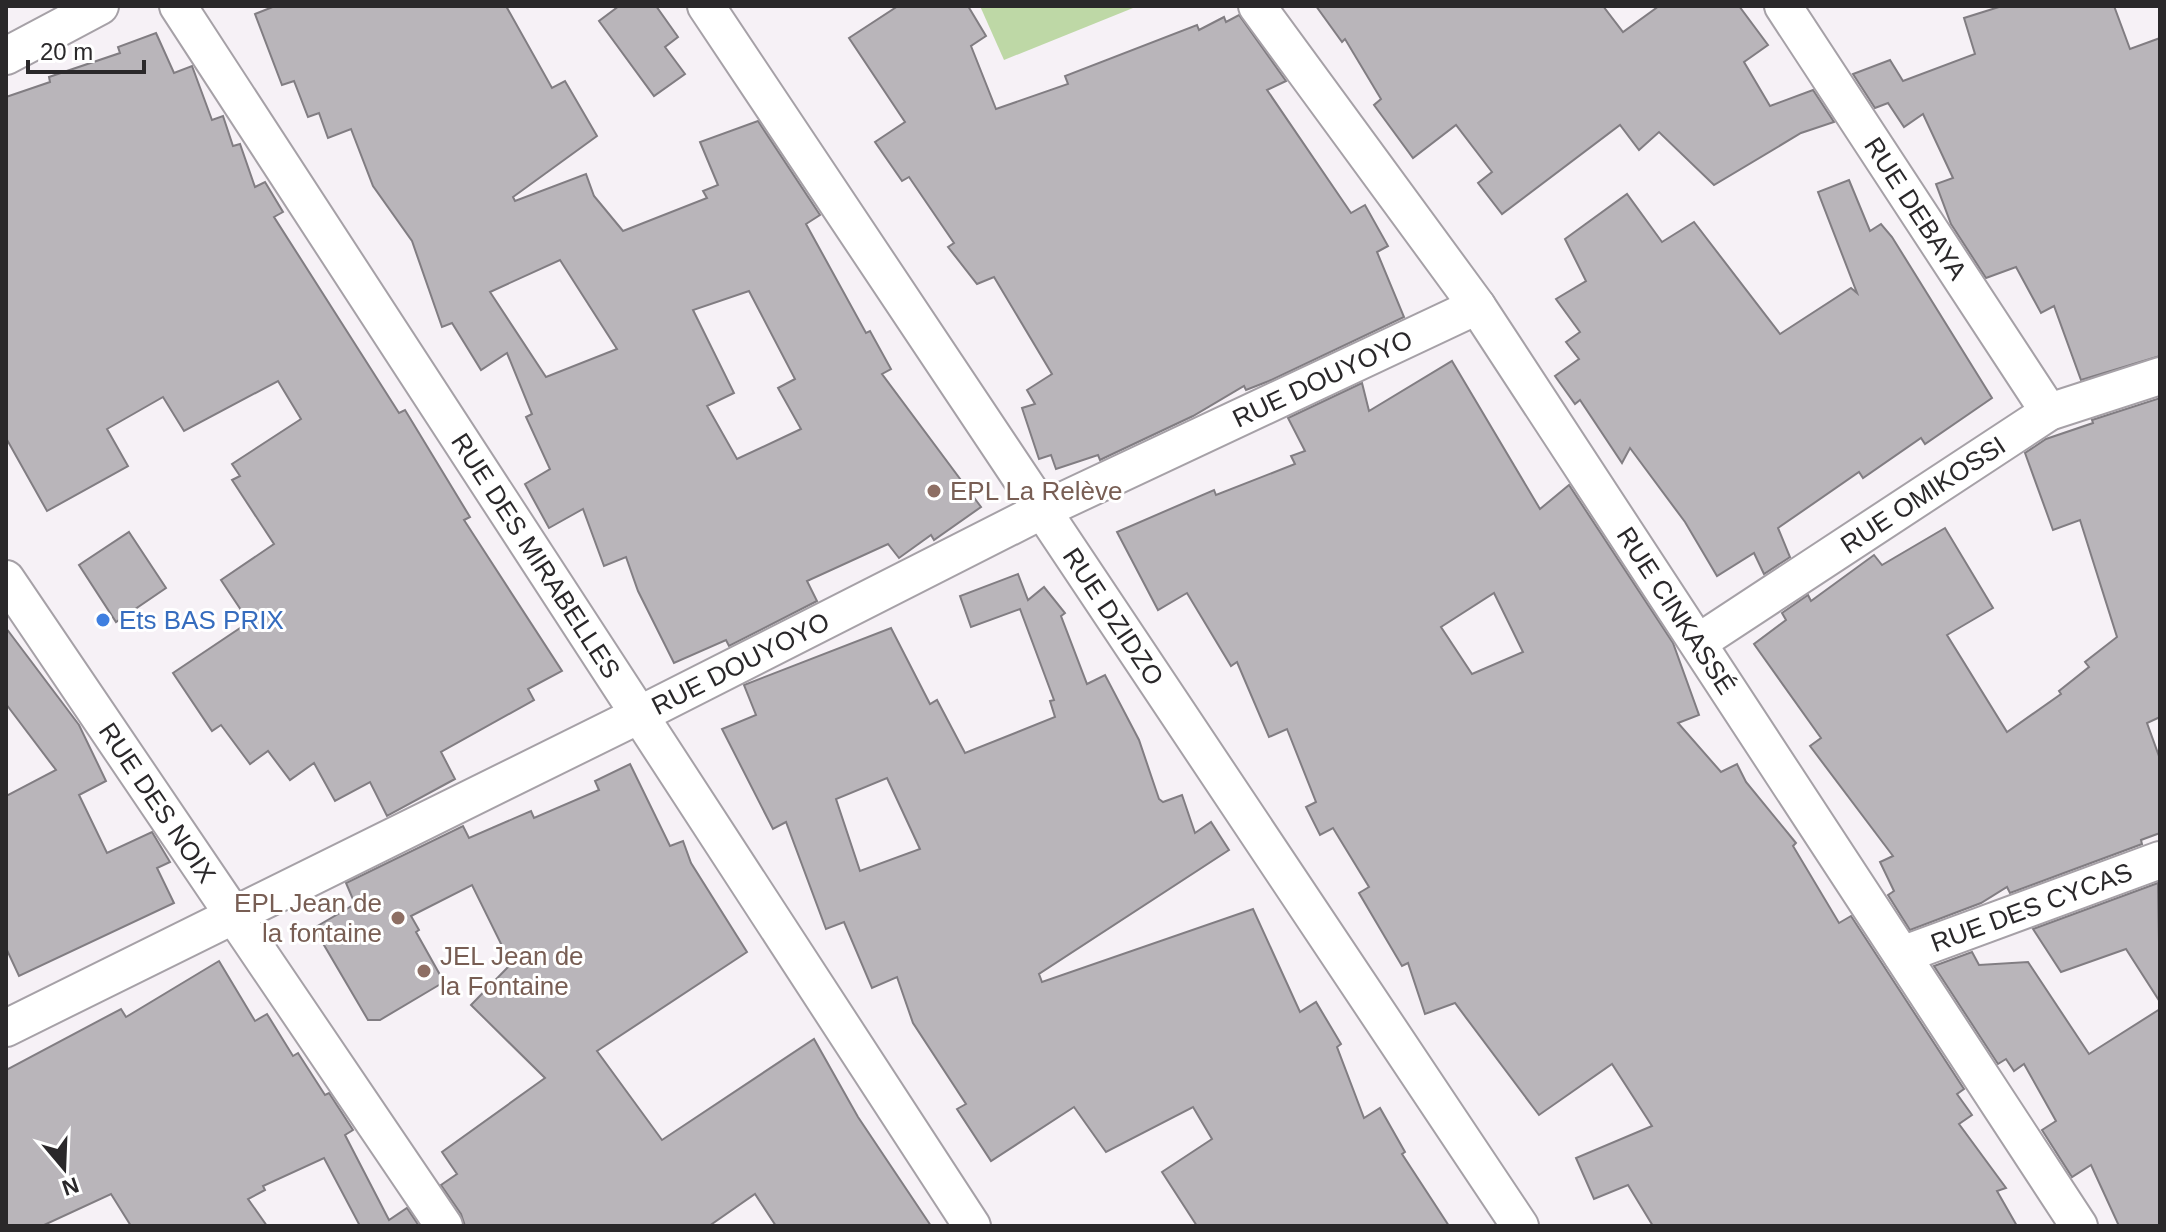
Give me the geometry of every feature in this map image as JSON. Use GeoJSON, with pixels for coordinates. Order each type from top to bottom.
{"type":"FeatureCollection","features":[{"type":"Feature","properties":{"kind":"street"},"geometry":{"type":"LineString","coordinates":[[6,56],[100,6]]}},
{"type":"Feature","properties":{"kind":"street","name":"RUE DES MIRABELLES"},"geometry":{"type":"LineString","coordinates":[[178,6],[972,1226]]}},
{"type":"Feature","properties":{"kind":"street","name":"RUE DZIDZO"},"geometry":{"type":"LineString","coordinates":[[706,6],[1520,1226]]}},
{"type":"Feature","properties":{"kind":"street","name":"RUE CINKASSÉ"},"geometry":{"type":"LineString","coordinates":[[1257,6],[1477,306],[2079,1226]]}},
{"type":"Feature","properties":{"kind":"street","name":"RUE DEBAYA"},"geometry":{"type":"LineString","coordinates":[[1783,6],[2049,412]]}},
{"type":"Feature","properties":{"kind":"street","name":"RUE DOUYOYO"},"geometry":{"type":"LineString","coordinates":[[6,1028],[233,913],[639,715],[1043,510],[1477,306]]}},
{"type":"Feature","properties":{"kind":"street","name":"RUE OMIKOSSI"},"geometry":{"type":"LineString","coordinates":[[1699,642],[2049,412],[2160,376]]}},
{"type":"Feature","properties":{"kind":"street","name":"RUE DES NOIX"},"geometry":{"type":"LineString","coordinates":[[6,579],[444,1226]]}},
{"type":"Feature","properties":{"kind":"street","name":"RUE DES CYCAS"},"geometry":{"type":"LineString","coordinates":[[1902,955],[2160,860]]}},
{"type":"Feature","properties":{"kind":"green space"},"geometry":{"type":"Polygon","coordinates":[[[980,6],[1138,6],[1004,60],[980,6]]]}},
{"type":"Feature","properties":{"kind":"building"},"geometry":{"type":"Polygon","coordinates":[[[275,6],[506,6],[552,88],[565,81],[597,136],[513,197],[515,201],[586,174],[594,196],[623,231],[707,198],[703,191],[718,185],[700,142],[758,121],[820,215],[806,224],[866,333],[870,331],[891,369],[882,374],[981,507],[934,540],[931,535],[899,558],[888,544],[807,581],[817,601],[729,646],[726,640],[674,663],[638,591],[626,557],[604,566],[583,509],[549,528],[525,484],[550,469],[526,417],[532,414],[507,353],[481,370],[452,323],[442,327],[412,241],[373,186],[351,129],[328,138],[319,113],[308,117],[294,81],[282,85],[255,14],[275,6]],[[560,260],[490,292],[546,377],[617,349],[560,260]],[[749,291],[693,310],[734,393],[707,406],[737,459],[801,429],[778,388],[795,379],[749,291]]]}},
{"type":"Feature","properties":{"kind":"building"},"geometry":{"type":"Polygon","coordinates":[[[619,6],[656,6],[678,37],[665,47],[685,74],[654,96],[599,21],[619,6]]]}},
{"type":"Feature","properties":{"kind":"building"},"geometry":{"type":"Polygon","coordinates":[[[898,6],[968,6],[986,36],[971,46],[996,109],[1068,84],[1065,76],[1197,25],[1199,30],[1224,17],[1226,22],[1239,15],[1286,81],[1267,90],[1351,213],[1365,205],[1388,246],[1377,252],[1404,317],[1269,381],[1246,390],[1244,386],[1193,416],[1100,460],[1098,455],[1056,469],[1051,455],[1039,459],[1022,408],[1035,404],[1027,390],[1052,374],[994,277],[977,284],[948,247],[954,243],[909,177],[902,181],[875,142],[905,122],[849,38],[898,6]]]}},
{"type":"Feature","properties":{"kind":"building"},"geometry":{"type":"Polygon","coordinates":[[[1316,6],[1603,6],[1623,32],[1659,6],[1739,6],[1768,45],[1744,62],[1770,106],[1813,90],[1834,122],[1801,133],[1714,185],[1659,132],[1639,150],[1620,125],[1502,214],[1478,183],[1492,172],[1456,125],[1413,158],[1374,105],[1381,99],[1345,39],[1342,42],[1316,6]]]}},
{"type":"Feature","properties":{"kind":"building"},"geometry":{"type":"Polygon","coordinates":[[[2002,6],[2114,6],[2130,49],[2160,38],[2160,356],[2081,380],[2054,306],[2041,313],[2016,267],[1986,278],[1951,224],[1936,184],[1953,178],[1923,114],[1904,127],[1888,103],[1875,108],[1853,74],[1890,60],[1903,81],[1975,54],[1964,18],[2002,6]]]}},
{"type":"Feature","properties":{"kind":"building"},"geometry":{"type":"Polygon","coordinates":[[[156,33],[174,73],[192,66],[212,120],[223,116],[233,146],[240,144],[255,187],[265,182],[283,212],[274,217],[399,413],[405,410],[470,517],[464,520],[562,671],[528,689],[534,700],[441,752],[455,779],[387,816],[370,782],[335,801],[314,763],[290,780],[268,751],[250,764],[221,725],[212,731],[173,673],[249,622],[221,580],[274,544],[232,480],[240,476],[232,464],[301,419],[278,381],[184,431],[163,397],[107,429],[128,466],[47,511],[6,438],[6,97],[50,82],[49,77],[120,53],[118,47],[156,33]]]}},
{"type":"Feature","properties":{"kind":"building"},"geometry":{"type":"Polygon","coordinates":[[[1849,180],[1870,231],[1881,224],[1892,237],[1992,398],[1925,444],[1921,438],[1863,478],[1859,472],[1778,528],[1790,557],[1764,574],[1754,553],[1717,576],[1685,522],[1630,448],[1622,463],[1580,400],[1575,404],[1555,376],[1579,359],[1566,342],[1580,332],[1556,299],[1586,281],[1565,239],[1627,194],[1662,242],[1694,222],[1780,334],[1851,288],[1857,293],[1818,192],[1849,180]]]}},
{"type":"Feature","properties":{"kind":"building"},"geometry":{"type":"Polygon","coordinates":[[[1452,361],[1540,509],[1569,485],[1673,643],[1699,715],[1678,723],[1721,772],[1737,764],[1746,782],[1796,843],[1793,846],[1839,923],[1851,916],[1964,1089],[1957,1094],[1972,1115],[1959,1124],[2006,1188],[1997,1191],[2017,1226],[1653,1226],[1628,1185],[1594,1199],[1576,1158],[1652,1126],[1612,1064],[1539,1115],[1455,1003],[1425,1014],[1408,963],[1402,966],[1359,893],[1369,887],[1333,828],[1320,835],[1306,807],[1316,802],[1287,729],[1269,737],[1237,662],[1231,666],[1187,593],[1158,610],[1117,532],[1214,490],[1216,495],[1295,464],[1291,456],[1305,451],[1288,418],[1362,383],[1369,411],[1452,361]],[[1494,593],[1441,627],[1472,674],[1523,652],[1494,593]]]}},
{"type":"Feature","properties":{"kind":"building"},"geometry":{"type":"Polygon","coordinates":[[[2160,398],[2160,717],[2147,723],[2160,759],[2160,833],[2141,840],[2142,844],[2010,893],[2007,887],[1981,903],[1910,930],[1888,895],[1894,891],[1880,862],[1893,856],[1810,746],[1821,738],[1754,644],[1786,620],[1782,613],[1808,595],[1811,601],[1874,555],[1882,565],[1945,528],[1993,608],[1947,635],[2007,732],[2061,694],[2059,691],[2089,667],[2085,662],[2117,637],[2080,520],[2053,530],[2025,453],[2046,439],[2093,423],[2092,420],[2160,398]]]}},
{"type":"Feature","properties":{"kind":"building"},"geometry":{"type":"Polygon","coordinates":[[[129,532],[166,588],[116,622],[79,565],[129,532]]]}},
{"type":"Feature","properties":{"kind":"building"},"geometry":{"type":"Polygon","coordinates":[[[1018,574],[1028,600],[1044,587],[1065,613],[1061,616],[1087,684],[1105,675],[1139,740],[1159,799],[1163,802],[1182,795],[1195,833],[1211,822],[1229,850],[1039,974],[1042,982],[1253,909],[1300,1012],[1316,1002],[1341,1044],[1337,1047],[1364,1118],[1380,1108],[1405,1152],[1402,1154],[1449,1226],[1197,1226],[1162,1172],[1212,1139],[1193,1107],[1106,1152],[1074,1107],[991,1161],[957,1109],[966,1104],[913,1023],[897,977],[872,988],[844,922],[826,929],[786,822],[773,829],[722,729],[756,715],[744,685],[891,628],[930,704],[937,700],[965,753],[1055,717],[1050,701],[1054,700],[1020,609],[971,627],[960,596],[1018,574]],[[887,778],[836,799],[860,871],[920,849],[887,778]]]}},
{"type":"Feature","properties":{"kind":"building"},"geometry":{"type":"Polygon","coordinates":[[[6,628],[79,725],[106,781],[79,795],[107,853],[152,832],[170,862],[157,868],[174,903],[19,976],[6,948],[6,796],[56,770],[6,704],[6,628]]]}},
{"type":"Feature","properties":{"kind":"building"},"geometry":{"type":"Polygon","coordinates":[[[630,764],[670,846],[683,841],[691,863],[747,952],[597,1051],[662,1140],[814,1039],[858,1117],[931,1226],[776,1226],[755,1194],[709,1226],[465,1226],[461,1214],[441,1185],[457,1174],[442,1152],[545,1078],[471,1005],[511,964],[472,885],[411,916],[419,930],[416,932],[444,982],[380,1020],[368,1020],[314,928],[355,904],[346,883],[463,826],[469,838],[531,811],[534,818],[599,790],[595,781],[630,764]]]}},
{"type":"Feature","properties":{"kind":"building"},"geometry":{"type":"Polygon","coordinates":[[[2158,883],[2160,1002],[2126,949],[2061,972],[2033,929],[2158,883]]]}},
{"type":"Feature","properties":{"kind":"building"},"geometry":{"type":"Polygon","coordinates":[[[1972,952],[1979,965],[2028,962],[2089,1054],[2160,1009],[2160,1226],[2119,1226],[2091,1165],[2072,1177],[2042,1130],[2056,1121],[2024,1064],[2014,1071],[2006,1059],[1998,1064],[1934,966],[1972,952]]]}},
{"type":"Feature","properties":{"kind":"building"},"geometry":{"type":"Polygon","coordinates":[[[219,961],[255,1021],[267,1014],[293,1056],[298,1053],[325,1095],[329,1093],[353,1130],[345,1135],[389,1220],[407,1208],[419,1226],[360,1226],[324,1158],[263,1186],[265,1190],[248,1199],[267,1226],[131,1226],[111,1194],[42,1226],[6,1226],[6,1070],[121,1009],[126,1017],[219,961]]]}},
{"type":"Feature","properties":{"kind":"place","name":"EPL La Relève"},"geometry":{"type":"Point","coordinates":[934,491]}},
{"type":"Feature","properties":{"kind":"place","name":"Ets BAS PRIX"},"geometry":{"type":"Point","coordinates":[103,620]}},
{"type":"Feature","properties":{"kind":"place","name":"EPL Jean de la fontaine"},"geometry":{"type":"Point","coordinates":[398,918]}},
{"type":"Feature","properties":{"kind":"place","name":"JEL Jean de la Fontaine"},"geometry":{"type":"Point","coordinates":[424,971]}}]}
